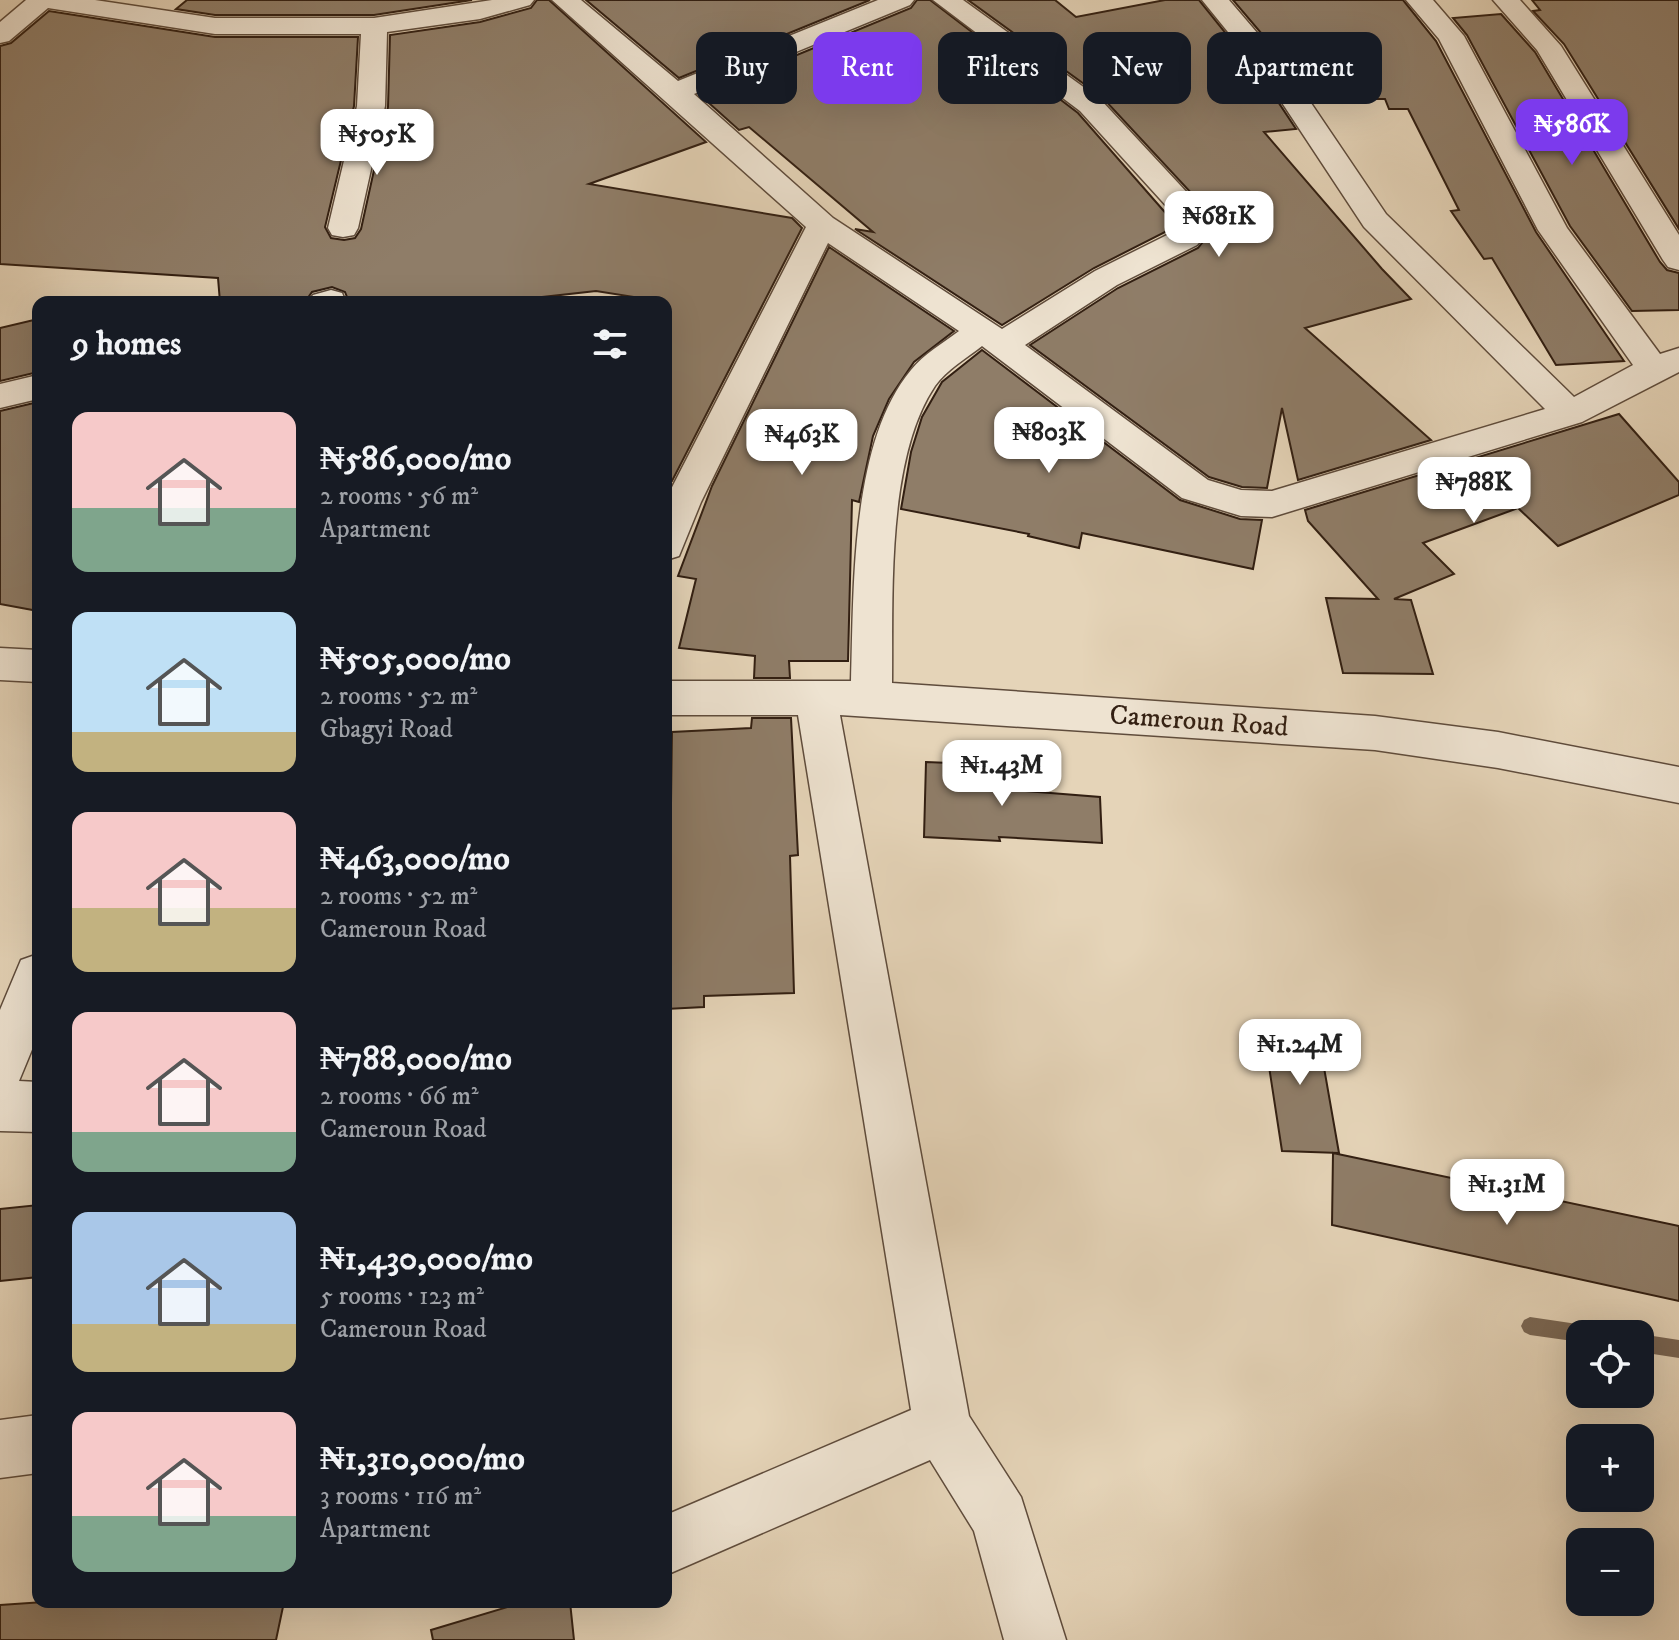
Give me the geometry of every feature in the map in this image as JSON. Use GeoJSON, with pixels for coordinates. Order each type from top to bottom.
{"type":"FeatureCollection","features":[{"type":"Feature","properties":{"kind":"street"},"geometry":{"type":"LineString","coordinates":[[0,35],[43,0],[215,26],[374,26],[480,11],[521,0]]}},
{"type":"Feature","properties":{"kind":"street"},"geometry":{"type":"LineString","coordinates":[[565,0],[675,92],[822,225],[991,338],[1195,489],[1241,503],[1272,504],[1570,414],[1666,364],[1553,230],[1451,36],[1419,0]]}},
{"type":"Feature","properties":{"kind":"street"},"geometry":{"type":"LineString","coordinates":[[675,92],[901,0]]}},
{"type":"Feature","properties":{"kind":"street"},"geometry":{"type":"LineString","coordinates":[[871,698],[877,513],[900,422],[921,379],[991,338],[1186,238],[1196,229],[1195,219],[1090,105],[946,0]]}},
{"type":"Feature","properties":{"kind":"street"},"geometry":{"type":"LineString","coordinates":[[1215,0],[1278,75],[1375,220],[1570,414]]}},
{"type":"Feature","properties":{"kind":"street"},"geometry":{"type":"LineString","coordinates":[[1506,0],[1548,46],[1679,260]]}},
{"type":"Feature","properties":{"kind":"street"},"geometry":{"type":"LineString","coordinates":[[343,228],[371,106],[374,26]]}},
{"type":"Feature","properties":{"kind":"street"},"geometry":{"type":"LineString","coordinates":[[672,530],[683,502],[822,225]]}},
{"type":"Feature","properties":{"kind":"street"},"geometry":{"type":"LineString","coordinates":[[0,396],[32,388]]}},
{"type":"Feature","properties":{"kind":"street"},"geometry":{"type":"LineString","coordinates":[[0,664],[32,666]]}},
{"type":"Feature","properties":{"kind":"street","name":"Cameroun Road"},"geometry":{"type":"LineString","coordinates":[[672,698],[871,698],[1375,733],[1498,750],[1679,785]]}},
{"type":"Feature","properties":{"kind":"street"},"geometry":{"type":"LineString","coordinates":[[816,698],[942,1426],[1000,1518],[1035,1640]]}},
{"type":"Feature","properties":{"kind":"street"},"geometry":{"type":"LineString","coordinates":[[0,1068],[32,991]]}},
{"type":"Feature","properties":{"kind":"street"},"geometry":{"type":"LineString","coordinates":[[0,1106],[32,1107]]}},
{"type":"Feature","properties":{"kind":"street"},"geometry":{"type":"LineString","coordinates":[[672,1542],[942,1426]]}},
{"type":"Feature","properties":{"kind":"street"},"geometry":{"type":"LineString","coordinates":[[0,1449],[32,1445]]}},
{"type":"Feature","properties":{"kind":"building"},"geometry":{"type":"Polygon","coordinates":[[[187,0],[472,0],[374,15],[215,15],[176,9],[187,0]]]}},
{"type":"Feature","properties":{"kind":"building"},"geometry":{"type":"Polygon","coordinates":[[[537,0],[549,0],[706,142],[589,184],[792,218],[802,228],[672,481],[672,296],[628,296],[596,291],[551,296],[347,296],[345,292],[332,287],[312,292],[309,296],[220,296],[218,278],[0,264],[0,46],[11,43],[49,11],[215,37],[358,37],[354,106],[325,227],[331,238],[344,240],[355,238],[361,229],[388,107],[390,35],[480,22],[531,8],[537,0]]]}},
{"type":"Feature","properties":{"kind":"building"},"geometry":{"type":"Polygon","coordinates":[[[586,0],[870,0],[792,32],[696,32],[696,71],[679,78],[586,0]]]}},
{"type":"Feature","properties":{"kind":"building"},"geometry":{"type":"Polygon","coordinates":[[[917,0],[930,0],[972,32],[938,32],[938,104],[1066,104],[1078,113],[1177,226],[1094,268],[1002,325],[855,229],[873,232],[749,127],[739,130],[710,104],[797,104],[797,55],[813,48],[813,104],[922,104],[922,32],[853,32],[911,8],[917,0]]]}},
{"type":"Feature","properties":{"kind":"building"},"geometry":{"type":"Polygon","coordinates":[[[968,0],[1055,0],[1076,17],[1165,0],[1199,0],[1225,32],[1207,32],[1207,104],[1280,104],[1296,129],[1264,132],[1411,299],[1305,328],[1431,440],[1298,480],[1282,408],[1267,488],[1242,487],[1209,477],[1030,345],[1118,288],[1198,248],[1214,228],[1208,211],[1109,104],[1191,104],[1191,32],[1083,32],[1083,83],[1067,72],[1067,32],[1012,32],[968,0]]]}},
{"type":"Feature","properties":{"kind":"building"},"geometry":{"type":"Polygon","coordinates":[[[1233,0],[1403,0],[1436,41],[1536,232],[1624,361],[1556,365],[1492,258],[1484,259],[1451,211],[1459,210],[1408,109],[1389,109],[1385,99],[1382,99],[1382,32],[1260,32],[1233,0]]]}},
{"type":"Feature","properties":{"kind":"building"},"geometry":{"type":"Polygon","coordinates":[[[1532,0],[1679,0],[1679,229],[1564,44],[1533,11],[1540,10],[1532,0]]]}},
{"type":"Feature","properties":{"kind":"building"},"geometry":{"type":"Polygon","coordinates":[[[1501,14],[1535,52],[1660,262],[1667,270],[1679,273],[1679,310],[1632,311],[1570,226],[1467,35],[1453,18],[1501,14]]]}},
{"type":"Feature","properties":{"kind":"building"},"geometry":{"type":"Polygon","coordinates":[[[829,247],[954,331],[914,362],[889,399],[873,436],[859,502],[852,500],[848,661],[789,661],[790,678],[754,678],[755,656],[679,648],[696,579],[678,576],[712,486],[829,247]]]}},
{"type":"Feature","properties":{"kind":"building"},"geometry":{"type":"Polygon","coordinates":[[[32,320],[32,373],[0,381],[0,328],[32,320]]]}},
{"type":"Feature","properties":{"kind":"building"},"geometry":{"type":"Polygon","coordinates":[[[982,350],[1180,500],[1240,519],[1262,520],[1253,569],[1082,533],[1079,548],[1029,534],[901,509],[911,452],[922,417],[942,382],[982,350]]]}},
{"type":"Feature","properties":{"kind":"building"},"geometry":{"type":"Polygon","coordinates":[[[32,403],[32,610],[0,604],[0,411],[32,403]]]}},
{"type":"Feature","properties":{"kind":"building"},"geometry":{"type":"Polygon","coordinates":[[[1619,414],[1679,482],[1679,495],[1558,546],[1518,508],[1423,543],[1454,574],[1394,599],[1411,600],[1433,674],[1343,673],[1326,598],[1378,599],[1308,521],[1305,510],[1619,414]]]}},
{"type":"Feature","properties":{"kind":"building"},"geometry":{"type":"Polygon","coordinates":[[[752,718],[791,718],[798,855],[790,856],[794,993],[704,996],[704,1007],[672,1009],[672,732],[751,728],[752,718]]]}},
{"type":"Feature","properties":{"kind":"building"},"geometry":{"type":"Polygon","coordinates":[[[926,762],[998,765],[999,789],[1100,797],[1102,843],[999,837],[1000,841],[924,837],[926,762]]]}},
{"type":"Feature","properties":{"kind":"building"},"geometry":{"type":"Polygon","coordinates":[[[1262,1021],[1316,1022],[1339,1153],[1282,1151],[1262,1021]]]}},
{"type":"Feature","properties":{"kind":"building"},"geometry":{"type":"Polygon","coordinates":[[[1333,1153],[1679,1226],[1679,1301],[1332,1225],[1333,1153]]]}},
{"type":"Feature","properties":{"kind":"building"},"geometry":{"type":"Polygon","coordinates":[[[32,1206],[32,1278],[0,1281],[0,1209],[32,1206]]]}},
{"type":"Feature","properties":{"kind":"building"},"geometry":{"type":"Polygon","coordinates":[[[32,1603],[32,1608],[283,1608],[276,1640],[0,1640],[0,1605],[32,1603]]]}},
{"type":"Feature","properties":{"kind":"building"},"geometry":{"type":"Polygon","coordinates":[[[504,1608],[571,1608],[574,1640],[433,1640],[431,1630],[504,1608]]]}},
{"type":"Feature","properties":{"kind":"waterway"},"geometry":{"type":"LineString","coordinates":[[1530,1326],[1566,1331]]}},
{"type":"Feature","properties":{"kind":"waterway"},"geometry":{"type":"LineString","coordinates":[[1654,1345],[1679,1349]]}}]}
